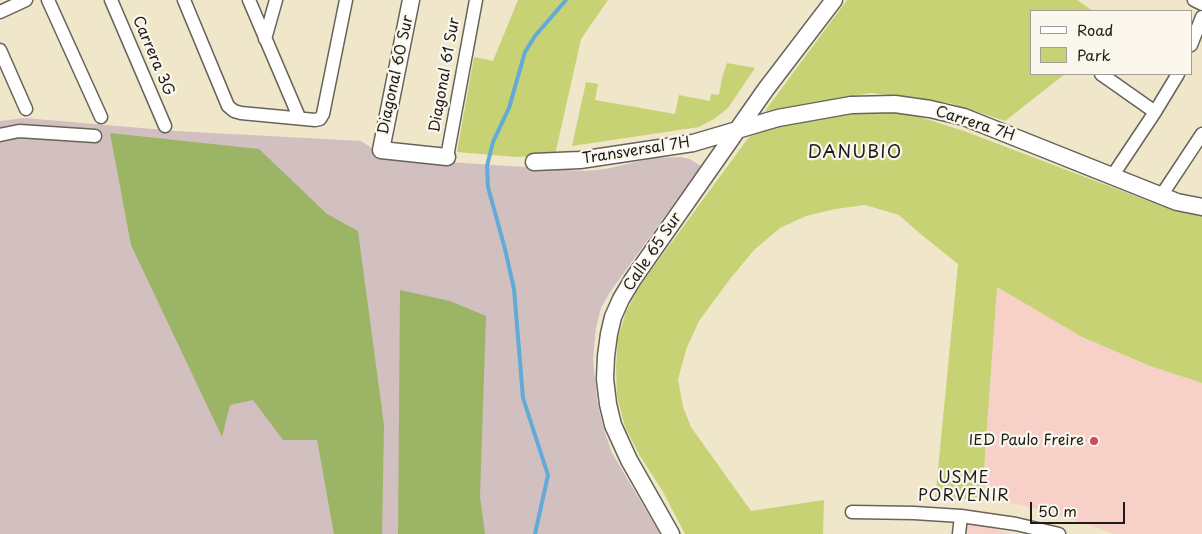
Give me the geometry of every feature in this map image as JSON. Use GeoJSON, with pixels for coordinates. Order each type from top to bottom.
{"type":"FeatureCollection","features":[{"type":"Feature","properties":{"kind":"street"},"geometry":{"type":"LineString","coordinates":[[0,12],[26,0]]}},
{"type":"Feature","properties":{"kind":"street"},"geometry":{"type":"LineString","coordinates":[[48,0],[101,117]]}},
{"type":"Feature","properties":{"kind":"street","name":"Carrera 3G"},"geometry":{"type":"LineString","coordinates":[[111,0],[165,126]]}},
{"type":"Feature","properties":{"kind":"street"},"geometry":{"type":"LineString","coordinates":[[184,0],[228,106],[234,111],[242,113],[315,120],[320,119],[323,114],[346,0]]}},
{"type":"Feature","properties":{"kind":"street"},"geometry":{"type":"LineString","coordinates":[[249,0],[299,117]]}},
{"type":"Feature","properties":{"kind":"street"},"geometry":{"type":"LineString","coordinates":[[265,39],[276,0]]}},
{"type":"Feature","properties":{"kind":"street","name":"Diagonal 60 Sur"},"geometry":{"type":"LineString","coordinates":[[411,0],[380,150],[447,157]]}},
{"type":"Feature","properties":{"kind":"street","name":"Diagonal 61 Sur"},"geometry":{"type":"LineString","coordinates":[[447,157],[476,0]]}},
{"type":"Feature","properties":{"kind":"street","name":"Calle 65 Sur"},"geometry":{"type":"LineString","coordinates":[[671,534],[629,460],[613,425],[605,379],[609,334],[621,299],[633,279],[766,89],[834,0]]}},
{"type":"Feature","properties":{"kind":"street"},"geometry":{"type":"LineString","coordinates":[[1194,0],[1202,4]]}},
{"type":"Feature","properties":{"kind":"street"},"geometry":{"type":"LineString","coordinates":[[1192,43],[1202,18]]}},
{"type":"Feature","properties":{"kind":"street"},"geometry":{"type":"LineString","coordinates":[[0,50],[26,109]]}},
{"type":"Feature","properties":{"kind":"street"},"geometry":{"type":"LineString","coordinates":[[1102,75],[1156,112]]}},
{"type":"Feature","properties":{"kind":"street"},"geometry":{"type":"LineString","coordinates":[[1113,176],[1156,112],[1177,75]]}},
{"type":"Feature","properties":{"kind":"street","name":"Carrera 7H"},"geometry":{"type":"LineString","coordinates":[[737,130],[778,118],[851,105],[912,106],[964,117],[1177,202],[1202,207]]}},
{"type":"Feature","properties":{"kind":"street","name":"Transversal 7H"},"geometry":{"type":"LineString","coordinates":[[534,162],[580,160],[676,146],[711,139],[737,130]]}},
{"type":"Feature","properties":{"kind":"street"},"geometry":{"type":"LineString","coordinates":[[0,135],[19,131],[95,136]]}},
{"type":"Feature","properties":{"kind":"street"},"geometry":{"type":"LineString","coordinates":[[1162,196],[1202,134]]}},
{"type":"Feature","properties":{"kind":"street"},"geometry":{"type":"LineString","coordinates":[[852,512],[960,516],[1016,524],[1059,534]]}},
{"type":"Feature","properties":{"kind":"street"},"geometry":{"type":"LineString","coordinates":[[959,534],[960,516]]}},
{"type":"Feature","properties":{"kind":"shaded area"},"geometry":{"type":"Polygon","coordinates":[[[25,118],[176,131],[361,141],[387,158],[585,171],[606,169],[653,158],[681,157],[690,159],[701,166],[610,292],[601,308],[596,328],[593,359],[597,400],[603,427],[612,453],[660,534],[0,534],[0,121],[25,118]]]}},
{"type":"Feature","properties":{"kind":"shaded area","name":"IED Paulo Freire"},"geometry":{"type":"Polygon","coordinates":[[[997,287],[1082,337],[1149,366],[1202,383],[1202,534],[1114,534],[1026,506],[982,498],[997,287]]]}},
{"type":"Feature","properties":{"kind":"shaded area"},"geometry":{"type":"Polygon","coordinates":[[[967,524],[981,525],[1012,534],[967,534],[967,524]]]}},
{"type":"Feature","properties":{"kind":"green space"},"geometry":{"type":"Polygon","coordinates":[[[518,0],[608,0],[581,39],[555,155],[517,157],[457,152],[474,57],[493,61],[518,0]]]}},
{"type":"Feature","properties":{"kind":"green space"},"geometry":{"type":"Polygon","coordinates":[[[847,0],[1077,0],[1092,10],[1030,10],[1030,75],[1064,75],[1005,121],[950,103],[871,93],[765,111],[847,0]]]}},
{"type":"Feature","properties":{"kind":"green space"},"geometry":{"type":"Polygon","coordinates":[[[727,63],[755,68],[728,108],[714,119],[699,127],[572,146],[586,82],[598,84],[595,100],[675,114],[679,95],[710,101],[711,94],[719,95],[727,63]]]}},
{"type":"Feature","properties":{"kind":"green space"},"geometry":{"type":"Polygon","coordinates":[[[838,111],[900,111],[964,131],[1164,207],[1202,215],[1202,383],[1150,366],[1082,337],[997,287],[982,498],[935,500],[958,264],[899,215],[865,205],[835,209],[806,216],[780,228],[754,250],[730,279],[699,321],[687,347],[678,379],[683,407],[691,427],[751,511],[824,500],[823,534],[685,534],[625,427],[617,396],[616,367],[618,338],[626,312],[641,284],[749,137],[796,120],[838,111]]]}},
{"type":"Feature","properties":{"kind":"green space"},"geometry":{"type":"Polygon","coordinates":[[[110,133],[259,149],[327,214],[358,231],[384,425],[382,534],[334,534],[317,440],[283,440],[253,400],[230,405],[222,437],[131,245],[110,133]]]}},
{"type":"Feature","properties":{"kind":"green space"},"geometry":{"type":"Polygon","coordinates":[[[400,290],[450,301],[486,316],[480,496],[485,534],[398,534],[400,290]]]}},
{"type":"Feature","properties":{"kind":"waterway"},"geometry":{"type":"LineString","coordinates":[[535,534],[548,475],[523,398],[514,289],[488,187],[487,166],[493,142],[509,108],[525,52],[535,36],[566,0]]}},
{"type":"Feature","properties":{"kind":"place","name":"IED Paulo Freire"},"geometry":{"type":"Point","coordinates":[1094,441]}},
{"type":"Feature","properties":{"kind":"district","name":"DANUBIO"},"geometry":{"type":"Point","coordinates":[855,153]}},
{"type":"Feature","properties":{"kind":"district","name":"USME PORVENIR"},"geometry":{"type":"Point","coordinates":[964,488]}}]}
